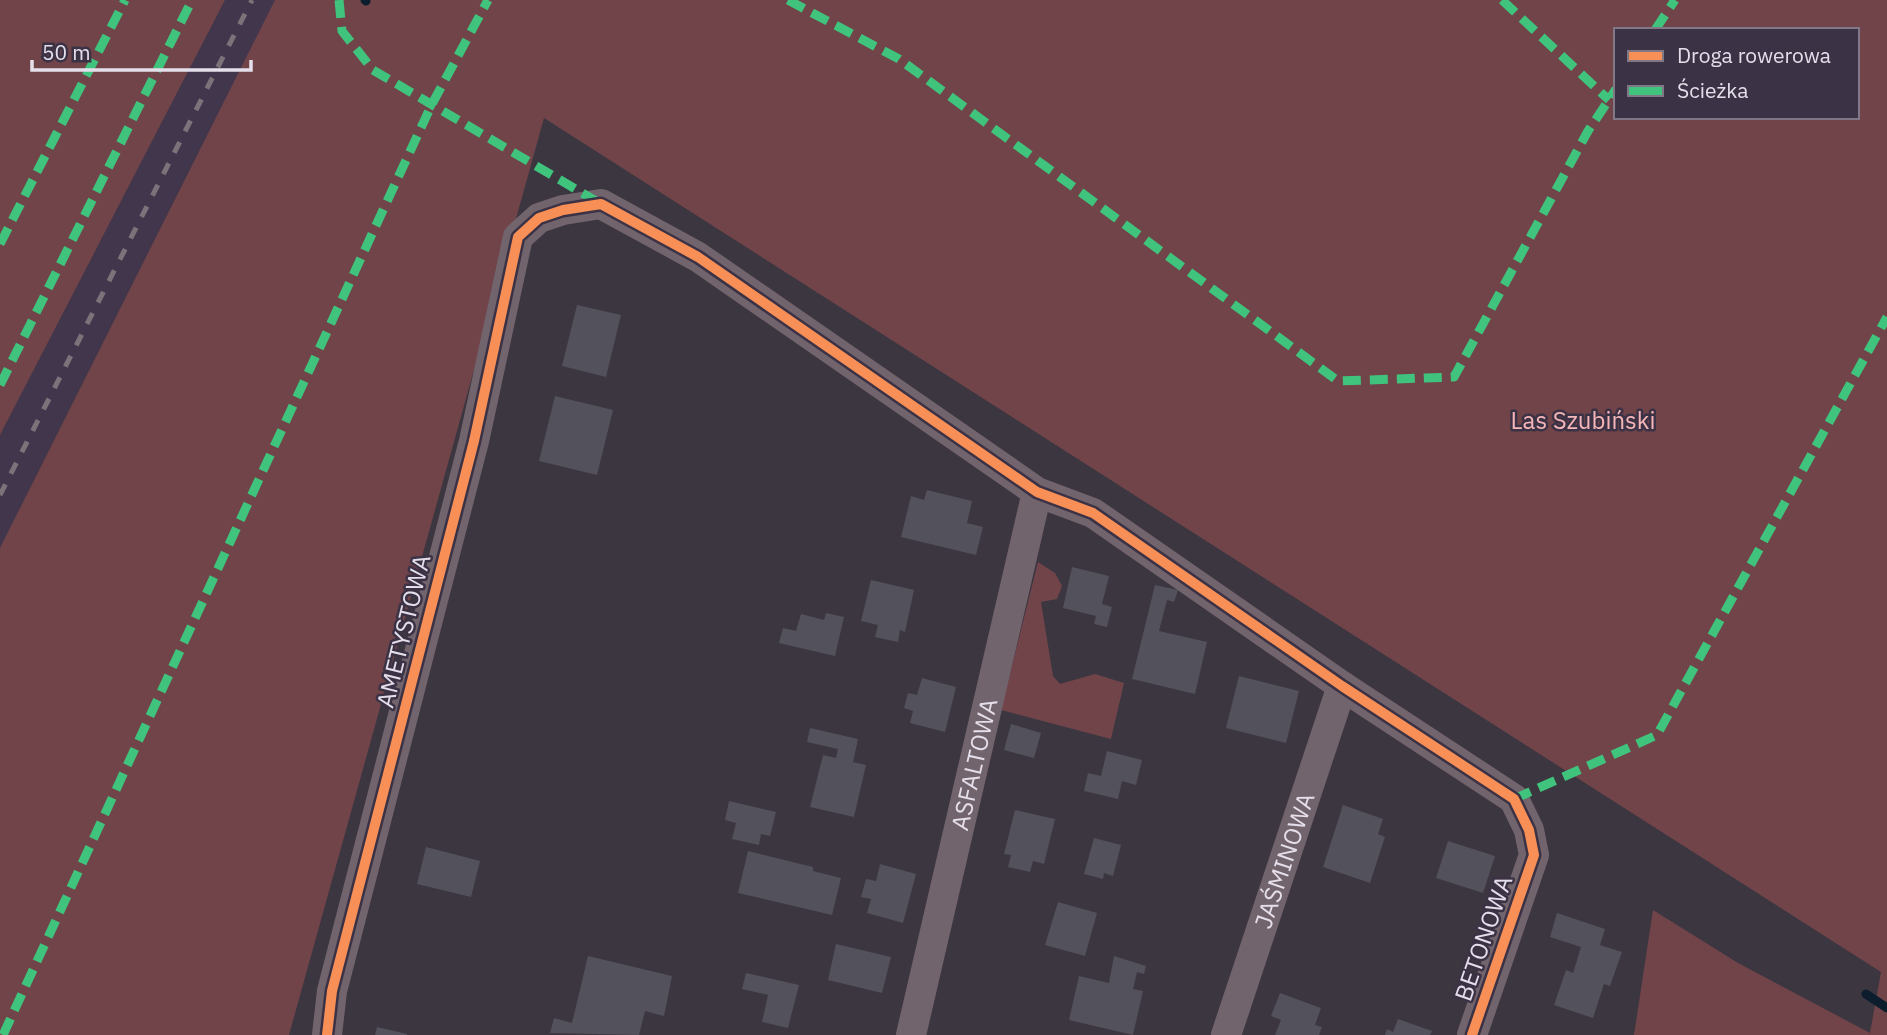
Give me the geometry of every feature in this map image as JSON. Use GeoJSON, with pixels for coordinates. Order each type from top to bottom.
{"type":"FeatureCollection","features":[{"type":"Feature","properties":{"kind":"street","name":"AMETYSTOWA"},"geometry":{"type":"LineString","coordinates":[[327,1035],[336,978],[474,441],[518,237],[539,218],[563,209],[601,204],[698,257],[1037,492]]}},
{"type":"Feature","properties":{"kind":"street"},"geometry":{"type":"LineString","coordinates":[[1037,492],[1093,513],[1342,686]]}},
{"type":"Feature","properties":{"kind":"street","name":"ASFALTOWA"},"geometry":{"type":"LineString","coordinates":[[911,1035],[1037,492]]}},
{"type":"Feature","properties":{"kind":"street","name":"BETONOWA"},"geometry":{"type":"LineString","coordinates":[[1342,686],[1514,799],[1529,830],[1534,855],[1472,1035]]}},
{"type":"Feature","properties":{"kind":"street","name":"JAŚMINOWA"},"geometry":{"type":"LineString","coordinates":[[1226,1035],[1342,686]]}},
{"type":"Feature","properties":{"kind":"shaded area"},"geometry":{"type":"Polygon","coordinates":[[[225,0],[275,0],[0,548],[0,435],[225,0]]]}},
{"type":"Feature","properties":{"kind":"green space"},"geometry":{"type":"Polygon","coordinates":[[[0,0],[225,0],[0,435],[0,0]]]}},
{"type":"Feature","properties":{"kind":"green space","name":"Las Szubiński"},"geometry":{"type":"Polygon","coordinates":[[[275,0],[1887,0],[1887,1035],[1634,1035],[1653,910],[1738,963],[1870,1033],[1881,972],[544,118],[289,1035],[0,1035],[0,548],[275,0]]]}},
{"type":"Feature","properties":{"kind":"green space"},"geometry":{"type":"Polygon","coordinates":[[[1038,562],[1055,573],[1062,586],[1057,599],[1041,602],[1053,676],[1060,684],[1095,674],[1124,683],[1111,739],[1001,710],[1038,562]]]}},
{"type":"Feature","properties":{"kind":"building"},"geometry":{"type":"Polygon","coordinates":[[[577,305],[621,315],[606,377],[562,366],[577,305]]]}},
{"type":"Feature","properties":{"kind":"building"},"geometry":{"type":"Polygon","coordinates":[[[555,396],[613,410],[597,475],[539,461],[555,396]]]}},
{"type":"Feature","properties":{"kind":"building"},"geometry":{"type":"Polygon","coordinates":[[[927,490],[972,501],[967,523],[983,527],[976,555],[901,537],[911,496],[924,500],[927,490]]]}},
{"type":"Feature","properties":{"kind":"building"},"geometry":{"type":"Polygon","coordinates":[[[1072,567],[1109,576],[1102,604],[1112,607],[1107,627],[1094,624],[1096,616],[1063,608],[1072,567]]]}},
{"type":"Feature","properties":{"kind":"building"},"geometry":{"type":"Polygon","coordinates":[[[871,580],[914,590],[905,632],[900,630],[898,642],[875,637],[878,625],[861,621],[871,580]]]}},
{"type":"Feature","properties":{"kind":"building"},"geometry":{"type":"Polygon","coordinates":[[[1155,585],[1178,590],[1174,602],[1167,600],[1159,631],[1207,642],[1195,694],[1132,679],[1155,585]]]}},
{"type":"Feature","properties":{"kind":"building"},"geometry":{"type":"Polygon","coordinates":[[[826,613],[844,617],[835,656],[779,643],[783,628],[796,631],[801,614],[824,620],[826,613]]]}},
{"type":"Feature","properties":{"kind":"building"},"geometry":{"type":"Polygon","coordinates":[[[1239,676],[1299,691],[1286,743],[1226,728],[1239,676]]]}},
{"type":"Feature","properties":{"kind":"building"},"geometry":{"type":"Polygon","coordinates":[[[922,678],[956,687],[945,732],[910,723],[913,711],[904,708],[908,693],[917,695],[922,678]]]}},
{"type":"Feature","properties":{"kind":"building"},"geometry":{"type":"Polygon","coordinates":[[[1011,724],[1041,733],[1034,758],[1004,750],[1011,724]]]}},
{"type":"Feature","properties":{"kind":"building"},"geometry":{"type":"Polygon","coordinates":[[[810,728],[858,739],[853,762],[866,765],[854,817],[810,807],[823,755],[836,758],[838,749],[807,742],[810,728]]]}},
{"type":"Feature","properties":{"kind":"building"},"geometry":{"type":"Polygon","coordinates":[[[1107,751],[1142,760],[1136,785],[1122,781],[1118,799],[1084,791],[1088,773],[1101,776],[1107,751]]]}},
{"type":"Feature","properties":{"kind":"building"},"geometry":{"type":"Polygon","coordinates":[[[729,801],[776,812],[770,836],[761,834],[759,845],[732,839],[736,823],[725,820],[729,801]]]}},
{"type":"Feature","properties":{"kind":"building"},"geometry":{"type":"Polygon","coordinates":[[[1343,805],[1383,819],[1378,834],[1385,837],[1370,883],[1323,867],[1343,805]]]}},
{"type":"Feature","properties":{"kind":"building"},"geometry":{"type":"Polygon","coordinates":[[[1015,810],[1055,819],[1044,864],[1033,861],[1030,872],[1008,867],[1011,855],[1004,854],[1015,810]]]}},
{"type":"Feature","properties":{"kind":"building"},"geometry":{"type":"Polygon","coordinates":[[[1094,838],[1121,845],[1113,876],[1104,873],[1103,879],[1084,874],[1094,838]]]}},
{"type":"Feature","properties":{"kind":"building"},"geometry":{"type":"Polygon","coordinates":[[[1448,841],[1495,856],[1483,893],[1436,878],[1448,841]]]}},
{"type":"Feature","properties":{"kind":"building"},"geometry":{"type":"Polygon","coordinates":[[[426,847],[480,861],[471,897],[417,884],[426,847]]]}},
{"type":"Feature","properties":{"kind":"building"},"geometry":{"type":"Polygon","coordinates":[[[748,851],[813,867],[813,871],[841,878],[832,915],[738,893],[748,851]]]}},
{"type":"Feature","properties":{"kind":"building"},"geometry":{"type":"Polygon","coordinates":[[[880,864],[916,874],[903,923],[867,913],[871,899],[861,897],[866,879],[876,881],[880,864]]]}},
{"type":"Feature","properties":{"kind":"building"},"geometry":{"type":"Polygon","coordinates":[[[1058,902],[1097,913],[1085,956],[1045,945],[1058,902]]]}},
{"type":"Feature","properties":{"kind":"building"},"geometry":{"type":"Polygon","coordinates":[[[1557,913],[1605,929],[1600,945],[1622,952],[1610,986],[1604,984],[1593,1018],[1554,1005],[1566,970],[1573,973],[1581,947],[1550,937],[1557,913]]]}},
{"type":"Feature","properties":{"kind":"building"},"geometry":{"type":"Polygon","coordinates":[[[836,944],[891,957],[882,993],[828,980],[836,944]]]}},
{"type":"Feature","properties":{"kind":"building"},"geometry":{"type":"Polygon","coordinates":[[[588,956],[672,976],[664,1016],[645,1011],[639,1035],[550,1033],[554,1018],[572,1023],[588,956]]]}},
{"type":"Feature","properties":{"kind":"building"},"geometry":{"type":"Polygon","coordinates":[[[1114,956],[1146,966],[1144,974],[1137,972],[1133,989],[1143,991],[1133,1035],[1069,1020],[1079,976],[1109,983],[1114,956]]]}},
{"type":"Feature","properties":{"kind":"building"},"geometry":{"type":"Polygon","coordinates":[[[746,973],[799,985],[788,1028],[762,1022],[768,995],[742,989],[746,973]]]}},
{"type":"Feature","properties":{"kind":"building"},"geometry":{"type":"Polygon","coordinates":[[[1280,993],[1321,1008],[1315,1025],[1322,1027],[1319,1035],[1275,1035],[1281,1020],[1271,1016],[1280,993]]]}},
{"type":"Feature","properties":{"kind":"building"},"geometry":{"type":"Polygon","coordinates":[[[1398,1019],[1432,1031],[1430,1035],[1385,1035],[1387,1029],[1393,1032],[1398,1019]]]}},
{"type":"Feature","properties":{"kind":"building"},"geometry":{"type":"Polygon","coordinates":[[[377,1027],[407,1034],[407,1035],[375,1035],[377,1027]]]}},
{"type":"Feature","properties":{"kind":"waterway"},"geometry":{"type":"LineString","coordinates":[[1866,994],[1887,1008]]}},
{"type":"Feature","properties":{"kind":"railway"},"geometry":{"type":"LineString","coordinates":[[0,495],[252,0]]}},
{"type":"Feature","properties":{"kind":"marked path"},"geometry":{"type":"LineString","coordinates":[[0,244],[125,0]]}},
{"type":"Feature","properties":{"kind":"marked path"},"geometry":{"type":"LineString","coordinates":[[0,385],[192,0]]}},
{"type":"Feature","properties":{"kind":"marked path"},"geometry":{"type":"LineString","coordinates":[[339,0],[342,31],[373,70],[601,204]]}},
{"type":"Feature","properties":{"kind":"marked path"},"geometry":{"type":"LineString","coordinates":[[3,1035],[431,106],[488,0]]}},
{"type":"Feature","properties":{"kind":"marked path"},"geometry":{"type":"LineString","coordinates":[[788,0],[899,59],[1338,381],[1454,377],[1588,131],[1614,92]]}},
{"type":"Feature","properties":{"kind":"marked path"},"geometry":{"type":"LineString","coordinates":[[1502,0],[1609,100]]}},
{"type":"Feature","properties":{"kind":"marked path"},"geometry":{"type":"LineString","coordinates":[[1656,28],[1675,0]]}},
{"type":"Feature","properties":{"kind":"marked path"},"geometry":{"type":"LineString","coordinates":[[1514,799],[1657,735],[1887,317]]}},
{"type":"Feature","properties":{"kind":"cycle path"},"geometry":{"type":"LineString","coordinates":[[327,1035],[332,991],[474,441],[518,237],[539,218],[563,210],[601,204],[698,257],[1037,492],[1093,513],[1342,686],[1514,799],[1529,830],[1534,855],[1472,1035]]}}]}
